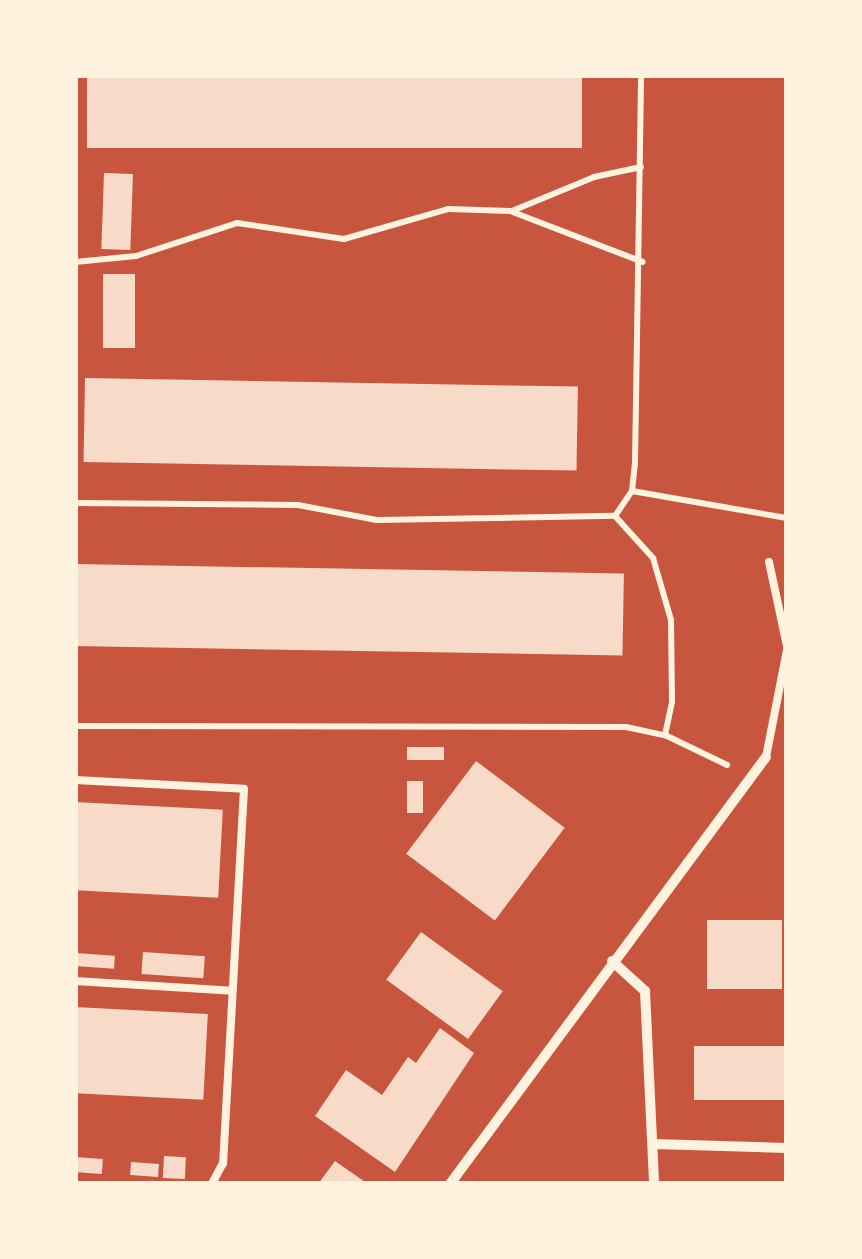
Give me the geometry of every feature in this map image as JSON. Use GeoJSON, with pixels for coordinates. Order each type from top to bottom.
{"type":"FeatureCollection","features":[{"type":"Feature","properties":{"kind":"street"},"geometry":{"type":"LineString","coordinates":[[450,1184],[612,960],[766,757]]}},
{"type":"Feature","properties":{"kind":"street"},"geometry":{"type":"LineString","coordinates":[[612,960],[645,991],[654,1184]]}},
{"type":"Feature","properties":{"kind":"street"},"geometry":{"type":"LineString","coordinates":[[654,1144],[787,1148]]}},
{"type":"Feature","properties":{"kind":"lane"},"geometry":{"type":"LineString","coordinates":[[766,757],[787,648],[769,562]]}},
{"type":"Feature","properties":{"kind":"lane"},"geometry":{"type":"LineString","coordinates":[[75,780],[244,789],[222,1164],[212,1184]]}},
{"type":"Feature","properties":{"kind":"lane"},"geometry":{"type":"LineString","coordinates":[[75,981],[232,991]]}},
{"type":"Feature","properties":{"kind":"path"},"geometry":{"type":"LineString","coordinates":[[615,516],[632,491],[643,262],[641,75]]}},
{"type":"Feature","properties":{"kind":"path"},"geometry":{"type":"LineString","coordinates":[[510,211],[594,177],[641,167]]}},
{"type":"Feature","properties":{"kind":"path"},"geometry":{"type":"LineString","coordinates":[[75,262],[136,256],[237,222],[344,240],[370,236],[427,211],[510,211],[643,262]]}},
{"type":"Feature","properties":{"kind":"path"},"geometry":{"type":"LineString","coordinates":[[632,491],[787,518]]}},
{"type":"Feature","properties":{"kind":"path"},"geometry":{"type":"LineString","coordinates":[[75,503],[298,505],[377,520],[615,516],[653,558],[671,620],[672,702],[664,734]]}},
{"type":"Feature","properties":{"kind":"path"},"geometry":{"type":"LineString","coordinates":[[75,726],[626,727],[664,734],[751,776]]}},
{"type":"Feature","properties":{"kind":"building"},"geometry":{"type":"Polygon","coordinates":[[[87,75],[582,75],[582,148],[87,148],[87,75]]]}},
{"type":"Feature","properties":{"kind":"building"},"geometry":{"type":"Polygon","coordinates":[[[104,173],[133,174],[130,250],[101,249],[104,173]]]}},
{"type":"Feature","properties":{"kind":"building"},"geometry":{"type":"Polygon","coordinates":[[[103,274],[135,274],[135,348],[103,348],[103,274]]]}},
{"type":"Feature","properties":{"kind":"building"},"geometry":{"type":"Polygon","coordinates":[[[85,378],[578,387],[576,471],[84,462],[85,378]]]}},
{"type":"Feature","properties":{"kind":"building"},"geometry":{"type":"Polygon","coordinates":[[[75,564],[624,574],[622,656],[75,646],[75,564]]]}},
{"type":"Feature","properties":{"kind":"building"},"geometry":{"type":"Polygon","coordinates":[[[407,747],[444,747],[444,760],[407,760],[407,747]]]}},
{"type":"Feature","properties":{"kind":"building"},"geometry":{"type":"Polygon","coordinates":[[[476,761],[565,828],[495,920],[406,854],[476,761]]]}},
{"type":"Feature","properties":{"kind":"building"},"geometry":{"type":"Polygon","coordinates":[[[407,781],[423,781],[423,813],[407,813],[407,781]]]}},
{"type":"Feature","properties":{"kind":"building"},"geometry":{"type":"Polygon","coordinates":[[[75,802],[223,810],[218,898],[75,890],[75,802]]]}},
{"type":"Feature","properties":{"kind":"building"},"geometry":{"type":"Polygon","coordinates":[[[707,920],[782,920],[782,989],[707,989],[707,920]]]}},
{"type":"Feature","properties":{"kind":"building"},"geometry":{"type":"Polygon","coordinates":[[[421,932],[503,991],[468,1039],[386,980],[421,932]]]}},
{"type":"Feature","properties":{"kind":"building"},"geometry":{"type":"Polygon","coordinates":[[[143,952],[205,956],[203,978],[141,974],[143,952]]]}},
{"type":"Feature","properties":{"kind":"building"},"geometry":{"type":"Polygon","coordinates":[[[75,953],[115,956],[114,969],[75,966],[75,953]]]}},
{"type":"Feature","properties":{"kind":"building"},"geometry":{"type":"Polygon","coordinates":[[[75,1007],[208,1014],[203,1100],[75,1093],[75,1007]]]}},
{"type":"Feature","properties":{"kind":"building"},"geometry":{"type":"Polygon","coordinates":[[[440,1028],[474,1053],[395,1172],[315,1116],[346,1070],[382,1095],[408,1057],[416,1063],[440,1028]]]}},
{"type":"Feature","properties":{"kind":"building"},"geometry":{"type":"Polygon","coordinates":[[[694,1046],[787,1046],[787,1100],[694,1100],[694,1046]]]}},
{"type":"Feature","properties":{"kind":"building"},"geometry":{"type":"Polygon","coordinates":[[[164,1156],[186,1157],[185,1179],[163,1178],[164,1156]]]}},
{"type":"Feature","properties":{"kind":"building"},"geometry":{"type":"Polygon","coordinates":[[[75,1157],[103,1159],[102,1174],[75,1172],[75,1157]]]}},
{"type":"Feature","properties":{"kind":"building"},"geometry":{"type":"Polygon","coordinates":[[[335,1161],[368,1184],[318,1184],[335,1161]]]}},
{"type":"Feature","properties":{"kind":"building"},"geometry":{"type":"Polygon","coordinates":[[[131,1162],[159,1164],[158,1177],[130,1175],[131,1162]]]}}]}
